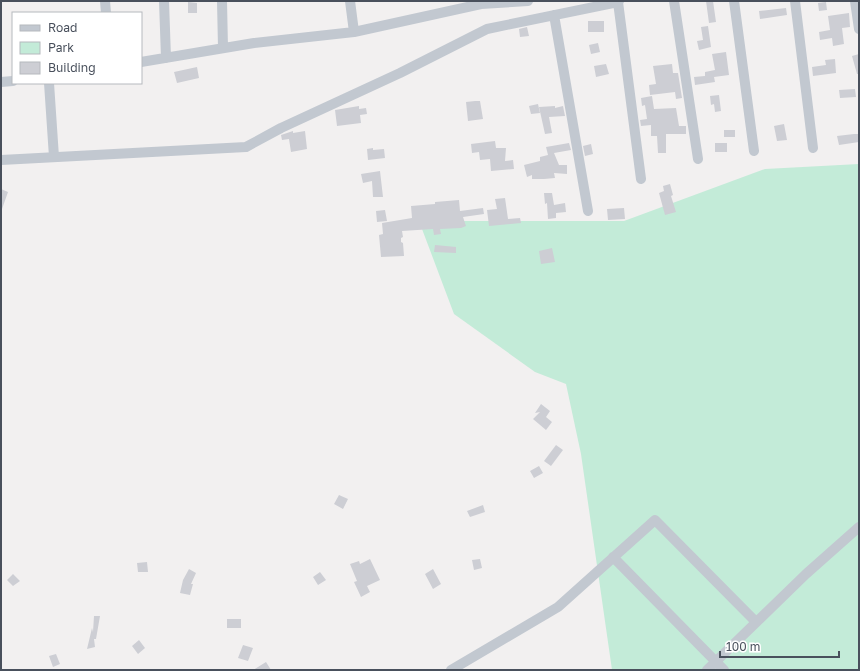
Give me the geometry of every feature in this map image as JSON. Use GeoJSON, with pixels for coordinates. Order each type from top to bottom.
{"type":"FeatureCollection","features":[{"type":"Feature","properties":{"kind":"street"},"geometry":{"type":"LineString","coordinates":[[105,1],[106,12]]}},
{"type":"Feature","properties":{"kind":"street"},"geometry":{"type":"LineString","coordinates":[[164,1],[166,58]]}},
{"type":"Feature","properties":{"kind":"street"},"geometry":{"type":"LineString","coordinates":[[222,1],[223,48]]}},
{"type":"Feature","properties":{"kind":"street"},"geometry":{"type":"LineString","coordinates":[[350,1],[354,32]]}},
{"type":"Feature","properties":{"kind":"street"},"geometry":{"type":"LineString","coordinates":[[142,62],[254,43],[354,32],[455,5],[528,1]]}},
{"type":"Feature","properties":{"kind":"street"},"geometry":{"type":"LineString","coordinates":[[674,1],[698,159]]}},
{"type":"Feature","properties":{"kind":"street"},"geometry":{"type":"LineString","coordinates":[[734,1],[754,151]]}},
{"type":"Feature","properties":{"kind":"street"},"geometry":{"type":"LineString","coordinates":[[795,1],[813,148]]}},
{"type":"Feature","properties":{"kind":"street"},"geometry":{"type":"LineString","coordinates":[[855,1],[859,29]]}},
{"type":"Feature","properties":{"kind":"street"},"geometry":{"type":"LineString","coordinates":[[1,160],[246,147],[281,128],[400,73],[486,29],[619,2],[641,179]]}},
{"type":"Feature","properties":{"kind":"street"},"geometry":{"type":"LineString","coordinates":[[554,15],[588,211]]}},
{"type":"Feature","properties":{"kind":"street"},"geometry":{"type":"LineString","coordinates":[[1,82],[12,81]]}},
{"type":"Feature","properties":{"kind":"street"},"geometry":{"type":"LineString","coordinates":[[49,84],[54,157]]}},
{"type":"Feature","properties":{"kind":"street"},"geometry":{"type":"LineString","coordinates":[[451,670],[558,607],[655,520],[756,622]]}},
{"type":"Feature","properties":{"kind":"street"},"geometry":{"type":"LineString","coordinates":[[707,670],[806,574],[859,527]]}},
{"type":"Feature","properties":{"kind":"street"},"geometry":{"type":"LineString","coordinates":[[613,557],[724,670]]}},
{"type":"Feature","properties":{"kind":"green space"},"geometry":{"type":"Polygon","coordinates":[[[859,164],[859,670],[612,670],[581,454],[566,384],[535,372],[454,314],[419,221],[624,221],[765,169],[859,164]]]}},
{"type":"Feature","properties":{"kind":"building"},"geometry":{"type":"Polygon","coordinates":[[[706,1],[713,1],[716,22],[709,23],[706,1]]]}},
{"type":"Feature","properties":{"kind":"building"},"geometry":{"type":"Polygon","coordinates":[[[188,2],[197,3],[197,13],[188,13],[188,2]]]}},
{"type":"Feature","properties":{"kind":"building"},"geometry":{"type":"Polygon","coordinates":[[[826,2],[827,10],[819,11],[818,3],[826,2]]]}},
{"type":"Feature","properties":{"kind":"building"},"geometry":{"type":"Polygon","coordinates":[[[786,8],[787,15],[760,19],[759,11],[786,8]]]}},
{"type":"Feature","properties":{"kind":"building"},"geometry":{"type":"Polygon","coordinates":[[[849,13],[850,27],[842,28],[844,44],[833,46],[832,38],[820,40],[819,32],[830,30],[828,16],[849,13]]]}},
{"type":"Feature","properties":{"kind":"building"},"geometry":{"type":"Polygon","coordinates":[[[588,21],[604,21],[604,32],[588,32],[588,21]]]}},
{"type":"Feature","properties":{"kind":"building"},"geometry":{"type":"Polygon","coordinates":[[[708,26],[711,47],[699,50],[697,41],[703,40],[701,27],[708,26]]]}},
{"type":"Feature","properties":{"kind":"building"},"geometry":{"type":"Polygon","coordinates":[[[527,27],[529,36],[520,37],[519,29],[527,27]]]}},
{"type":"Feature","properties":{"kind":"building"},"geometry":{"type":"Polygon","coordinates":[[[598,43],[600,52],[591,54],[589,45],[598,43]]]}},
{"type":"Feature","properties":{"kind":"building"},"geometry":{"type":"Polygon","coordinates":[[[726,52],[729,75],[714,77],[715,82],[695,85],[694,77],[705,76],[705,72],[715,70],[712,54],[726,52]]]}},
{"type":"Feature","properties":{"kind":"building"},"geometry":{"type":"Polygon","coordinates":[[[859,54],[859,74],[857,74],[852,56],[859,54]]]}},
{"type":"Feature","properties":{"kind":"building"},"geometry":{"type":"Polygon","coordinates":[[[835,59],[836,73],[813,76],[812,67],[826,65],[825,60],[835,59]]]}},
{"type":"Feature","properties":{"kind":"building"},"geometry":{"type":"Polygon","coordinates":[[[606,64],[609,74],[596,77],[594,66],[606,64]]]}},
{"type":"Feature","properties":{"kind":"building"},"geometry":{"type":"Polygon","coordinates":[[[672,64],[673,73],[678,73],[682,98],[676,99],[675,92],[650,95],[649,85],[656,84],[653,66],[672,64]]]}},
{"type":"Feature","properties":{"kind":"building"},"geometry":{"type":"Polygon","coordinates":[[[197,67],[199,78],[177,83],[174,72],[197,67]]]}},
{"type":"Feature","properties":{"kind":"building"},"geometry":{"type":"Polygon","coordinates":[[[855,89],[856,97],[840,98],[839,90],[855,89]]]}},
{"type":"Feature","properties":{"kind":"building"},"geometry":{"type":"Polygon","coordinates":[[[719,95],[721,111],[715,112],[714,104],[711,105],[710,96],[719,95]]]}},
{"type":"Feature","properties":{"kind":"building"},"geometry":{"type":"Polygon","coordinates":[[[652,96],[654,109],[676,108],[679,126],[686,126],[686,134],[666,134],[666,153],[658,153],[657,136],[651,136],[651,125],[641,126],[640,120],[647,119],[645,105],[642,106],[641,98],[652,96]]]}},
{"type":"Feature","properties":{"kind":"building"},"geometry":{"type":"Polygon","coordinates":[[[480,101],[483,119],[468,121],[466,102],[480,101]]]}},
{"type":"Feature","properties":{"kind":"building"},"geometry":{"type":"Polygon","coordinates":[[[538,104],[540,113],[531,114],[529,106],[538,104]]]}},
{"type":"Feature","properties":{"kind":"building"},"geometry":{"type":"Polygon","coordinates":[[[359,106],[359,109],[366,108],[367,114],[360,115],[361,123],[337,126],[335,110],[359,106]]]}},
{"type":"Feature","properties":{"kind":"building"},"geometry":{"type":"Polygon","coordinates":[[[555,106],[555,108],[563,106],[565,116],[549,117],[552,133],[545,134],[539,107],[555,106]]]}},
{"type":"Feature","properties":{"kind":"building"},"geometry":{"type":"Polygon","coordinates":[[[784,124],[787,140],[777,141],[774,126],[784,124]]]}},
{"type":"Feature","properties":{"kind":"building"},"geometry":{"type":"Polygon","coordinates":[[[724,130],[735,130],[735,137],[724,137],[724,130]]]}},
{"type":"Feature","properties":{"kind":"building"},"geometry":{"type":"Polygon","coordinates":[[[293,131],[293,133],[305,131],[307,149],[291,152],[289,139],[282,140],[281,135],[293,131]]]}},
{"type":"Feature","properties":{"kind":"building"},"geometry":{"type":"Polygon","coordinates":[[[859,134],[859,142],[839,145],[837,136],[859,134]]]}},
{"type":"Feature","properties":{"kind":"building"},"geometry":{"type":"Polygon","coordinates":[[[495,141],[496,148],[506,148],[505,161],[513,160],[514,169],[491,171],[490,159],[480,160],[479,152],[472,153],[471,144],[495,141]]]}},
{"type":"Feature","properties":{"kind":"building"},"geometry":{"type":"Polygon","coordinates":[[[569,143],[571,150],[554,153],[559,165],[567,165],[567,174],[554,173],[555,178],[544,179],[532,179],[532,175],[527,177],[524,165],[540,161],[540,157],[548,155],[546,147],[569,143]]]}},
{"type":"Feature","properties":{"kind":"building"},"geometry":{"type":"Polygon","coordinates":[[[715,143],[727,143],[727,152],[715,152],[715,143]]]}},
{"type":"Feature","properties":{"kind":"building"},"geometry":{"type":"Polygon","coordinates":[[[591,144],[593,154],[585,156],[583,146],[591,144]]]}},
{"type":"Feature","properties":{"kind":"building"},"geometry":{"type":"Polygon","coordinates":[[[373,148],[373,150],[384,149],[385,158],[368,160],[367,149],[373,148]]]}},
{"type":"Feature","properties":{"kind":"building"},"geometry":{"type":"Polygon","coordinates":[[[380,171],[383,197],[373,197],[372,181],[363,183],[361,174],[380,171]]]}},
{"type":"Feature","properties":{"kind":"building"},"geometry":{"type":"Polygon","coordinates":[[[670,184],[673,195],[671,196],[676,212],[665,215],[659,193],[664,191],[663,186],[670,184]]]}},
{"type":"Feature","properties":{"kind":"building"},"geometry":{"type":"Polygon","coordinates":[[[1,189],[8,192],[2,209],[1,209],[1,189]]]}},
{"type":"Feature","properties":{"kind":"building"},"geometry":{"type":"Polygon","coordinates":[[[544,193],[552,193],[554,205],[565,203],[566,212],[556,213],[556,218],[548,219],[547,203],[545,204],[544,193]]]}},
{"type":"Feature","properties":{"kind":"building"},"geometry":{"type":"Polygon","coordinates":[[[505,198],[508,219],[520,218],[521,223],[489,226],[487,210],[497,209],[495,199],[505,198]]]}},
{"type":"Feature","properties":{"kind":"building"},"geometry":{"type":"Polygon","coordinates":[[[459,200],[460,211],[483,208],[484,214],[463,217],[466,226],[461,228],[440,229],[441,234],[434,235],[433,229],[402,231],[403,237],[401,238],[401,242],[403,243],[404,256],[381,257],[379,235],[383,234],[382,223],[412,218],[411,206],[459,200]]]}},
{"type":"Feature","properties":{"kind":"building"},"geometry":{"type":"Polygon","coordinates":[[[624,208],[625,219],[608,220],[607,209],[624,208]]]}},
{"type":"Feature","properties":{"kind":"building"},"geometry":{"type":"Polygon","coordinates":[[[385,210],[387,221],[377,222],[376,211],[385,210]]]}},
{"type":"Feature","properties":{"kind":"building"},"geometry":{"type":"Polygon","coordinates":[[[435,245],[456,247],[456,253],[434,252],[435,245]]]}},
{"type":"Feature","properties":{"kind":"building"},"geometry":{"type":"Polygon","coordinates":[[[552,248],[555,262],[541,264],[539,251],[552,248]]]}},
{"type":"Feature","properties":{"kind":"building"},"geometry":{"type":"Polygon","coordinates":[[[541,404],[550,411],[546,417],[552,422],[546,430],[533,419],[540,412],[535,413],[541,404]]]}},
{"type":"Feature","properties":{"kind":"building"},"geometry":{"type":"Polygon","coordinates":[[[556,445],[563,450],[551,466],[544,461],[556,445]]]}},
{"type":"Feature","properties":{"kind":"building"},"geometry":{"type":"Polygon","coordinates":[[[539,466],[543,473],[534,478],[530,471],[539,466]]]}},
{"type":"Feature","properties":{"kind":"building"},"geometry":{"type":"Polygon","coordinates":[[[339,495],[348,499],[343,509],[334,504],[339,495]]]}},
{"type":"Feature","properties":{"kind":"building"},"geometry":{"type":"Polygon","coordinates":[[[483,505],[485,512],[470,517],[467,511],[483,505]]]}},
{"type":"Feature","properties":{"kind":"building"},"geometry":{"type":"Polygon","coordinates":[[[370,559],[380,580],[367,586],[370,592],[361,597],[354,582],[357,581],[350,564],[359,561],[360,564],[370,559]]]}},
{"type":"Feature","properties":{"kind":"building"},"geometry":{"type":"Polygon","coordinates":[[[480,559],[482,568],[474,570],[472,560],[480,559]]]}},
{"type":"Feature","properties":{"kind":"building"},"geometry":{"type":"Polygon","coordinates":[[[147,562],[148,572],[138,572],[137,563],[147,562]]]}},
{"type":"Feature","properties":{"kind":"building"},"geometry":{"type":"Polygon","coordinates":[[[189,569],[196,573],[191,584],[193,584],[190,595],[180,593],[183,580],[189,569]]]}},
{"type":"Feature","properties":{"kind":"building"},"geometry":{"type":"Polygon","coordinates":[[[433,569],[441,584],[433,589],[425,574],[433,569]]]}},
{"type":"Feature","properties":{"kind":"building"},"geometry":{"type":"Polygon","coordinates":[[[320,572],[326,580],[318,585],[313,577],[320,572]]]}},
{"type":"Feature","properties":{"kind":"building"},"geometry":{"type":"Polygon","coordinates":[[[13,574],[20,581],[13,586],[7,580],[13,574]]]}},
{"type":"Feature","properties":{"kind":"building"},"geometry":{"type":"Polygon","coordinates":[[[94,616],[100,616],[96,639],[94,639],[95,647],[87,649],[92,628],[93,632],[94,616]]]}},
{"type":"Feature","properties":{"kind":"building"},"geometry":{"type":"Polygon","coordinates":[[[227,619],[241,619],[241,628],[227,628],[227,619]]]}},
{"type":"Feature","properties":{"kind":"building"},"geometry":{"type":"Polygon","coordinates":[[[139,640],[145,648],[138,654],[132,646],[139,640]]]}},
{"type":"Feature","properties":{"kind":"building"},"geometry":{"type":"Polygon","coordinates":[[[243,645],[253,648],[248,661],[238,658],[243,645]]]}},
{"type":"Feature","properties":{"kind":"building"},"geometry":{"type":"Polygon","coordinates":[[[56,654],[60,664],[53,667],[49,656],[56,654]]]}},
{"type":"Feature","properties":{"kind":"building"},"geometry":{"type":"Polygon","coordinates":[[[266,662],[271,670],[253,670],[266,662]]]}}]}
